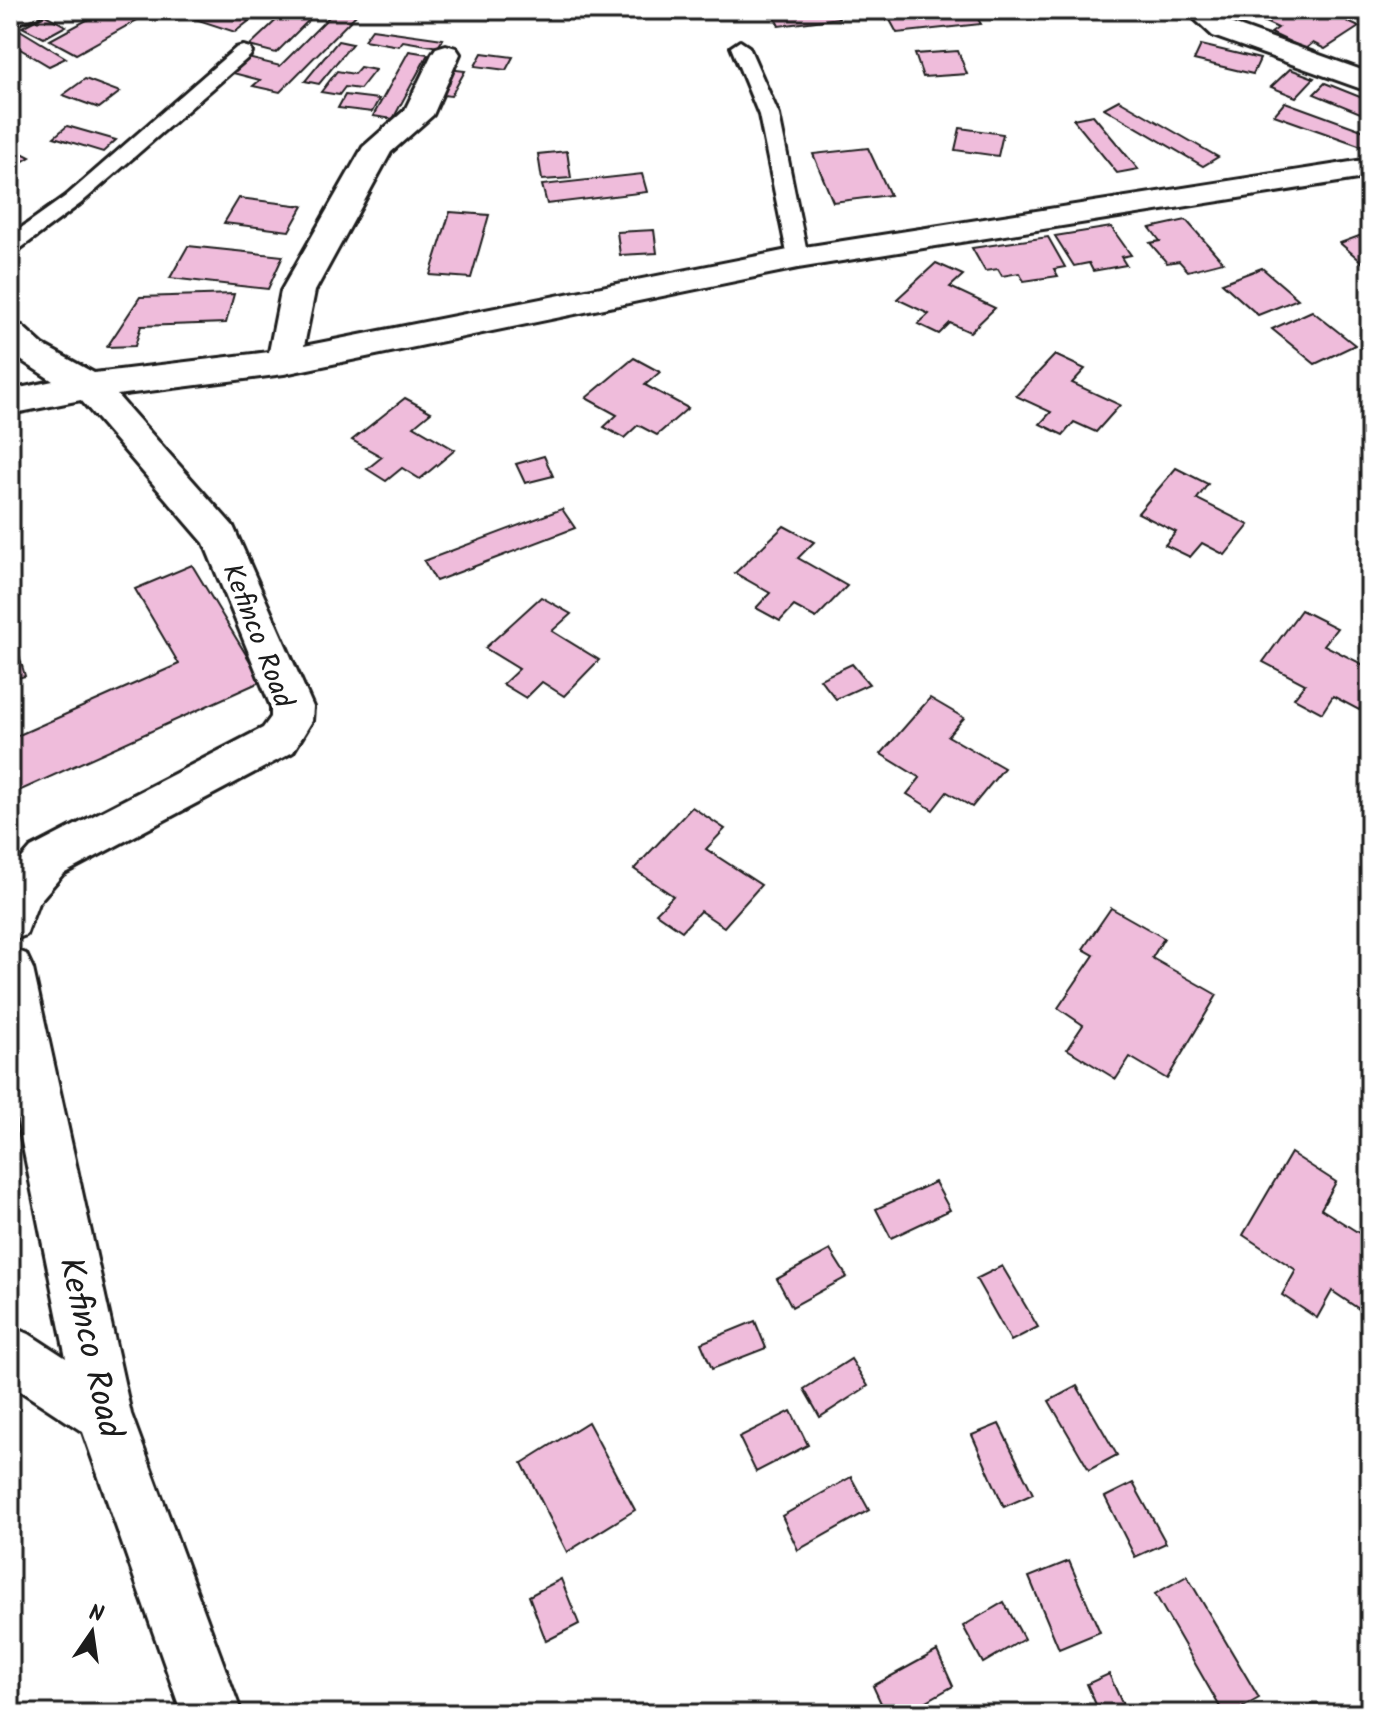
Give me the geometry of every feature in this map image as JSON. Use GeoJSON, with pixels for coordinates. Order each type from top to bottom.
{"type":"FeatureCollection","features":[{"type":"Feature","properties":{"kind":"street"},"geometry":{"type":"LineString","coordinates":[[10,18],[28,10]]}},
{"type":"Feature","properties":{"kind":"street"},"geometry":{"type":"LineString","coordinates":[[1199,10],[1223,30],[1369,82]]}},
{"type":"Feature","properties":{"kind":"street"},"geometry":{"type":"LineString","coordinates":[[284,362],[298,291],[378,147],[418,115],[446,54]]}},
{"type":"Feature","properties":{"kind":"street"},"geometry":{"type":"LineString","coordinates":[[10,402],[89,386],[284,362],[798,258],[1370,168]]}},
{"type":"Feature","properties":{"kind":"street","name":"Kefinco Road"},"geometry":{"type":"LineString","coordinates":[[10,334],[31,353],[89,386],[220,536],[292,707],[291,721],[278,740],[47,861],[18,894],[10,921]]}},
{"type":"Feature","properties":{"kind":"street","name":"Kefinco Road"},"geometry":{"type":"LineString","coordinates":[[10,969],[104,1414],[212,1714]]}},
{"type":"Feature","properties":{"kind":"street"},"geometry":{"type":"LineString","coordinates":[[10,1353],[104,1414]]}},
{"type":"Feature","properties":{"kind":"lane"},"geometry":{"type":"LineString","coordinates":[[740,47],[769,115],[798,258]]}},
{"type":"Feature","properties":{"kind":"lane"},"geometry":{"type":"LineString","coordinates":[[10,246],[73,200],[243,52]]}},
{"type":"Feature","properties":{"kind":"building"},"geometry":{"type":"Polygon","coordinates":[[[105,10],[155,10],[76,54],[50,40],[105,10]]]}},
{"type":"Feature","properties":{"kind":"building"},"geometry":{"type":"Polygon","coordinates":[[[198,10],[217,10],[249,21],[235,32],[189,17],[198,10]]]}},
{"type":"Feature","properties":{"kind":"building"},"geometry":{"type":"Polygon","coordinates":[[[287,10],[319,10],[276,53],[249,46],[287,10]]]}},
{"type":"Feature","properties":{"kind":"building"},"geometry":{"type":"Polygon","coordinates":[[[336,10],[361,10],[280,92],[253,86],[260,80],[233,73],[248,58],[280,66],[336,10]]]}},
{"type":"Feature","properties":{"kind":"building"},"geometry":{"type":"Polygon","coordinates":[[[771,10],[835,10],[839,18],[779,26],[771,10]]]}},
{"type":"Feature","properties":{"kind":"building"},"geometry":{"type":"Polygon","coordinates":[[[1284,10],[1338,10],[1355,18],[1348,22],[1359,27],[1325,49],[1313,43],[1305,49],[1271,33],[1278,28],[1265,22],[1284,10]]]}},
{"type":"Feature","properties":{"kind":"building"},"geometry":{"type":"Polygon","coordinates":[[[973,11],[981,24],[897,33],[890,20],[973,11]]]}},
{"type":"Feature","properties":{"kind":"building"},"geometry":{"type":"Polygon","coordinates":[[[45,15],[66,26],[44,38],[22,27],[45,15]]]}},
{"type":"Feature","properties":{"kind":"building"},"geometry":{"type":"Polygon","coordinates":[[[372,29],[443,39],[438,47],[403,41],[399,46],[364,40],[372,29]]]}},
{"type":"Feature","properties":{"kind":"building"},"geometry":{"type":"Polygon","coordinates":[[[20,30],[66,58],[49,66],[10,43],[10,35],[20,30]]]}},
{"type":"Feature","properties":{"kind":"building"},"geometry":{"type":"Polygon","coordinates":[[[338,41],[352,44],[319,84],[305,81],[338,41]]]}},
{"type":"Feature","properties":{"kind":"building"},"geometry":{"type":"Polygon","coordinates":[[[1201,45],[1260,59],[1253,74],[1194,60],[1201,45]]]}},
{"type":"Feature","properties":{"kind":"building"},"geometry":{"type":"Polygon","coordinates":[[[409,51],[428,54],[393,119],[373,116],[409,51]]]}},
{"type":"Feature","properties":{"kind":"building"},"geometry":{"type":"Polygon","coordinates":[[[958,51],[967,74],[923,77],[915,54],[958,51]]]}},
{"type":"Feature","properties":{"kind":"building"},"geometry":{"type":"Polygon","coordinates":[[[482,53],[513,57],[506,70],[475,66],[482,53]]]}},
{"type":"Feature","properties":{"kind":"building"},"geometry":{"type":"Polygon","coordinates":[[[360,67],[375,70],[360,89],[345,87],[339,95],[321,92],[337,71],[354,74],[360,67]]]}},
{"type":"Feature","properties":{"kind":"building"},"geometry":{"type":"Polygon","coordinates":[[[448,69],[465,71],[451,96],[433,94],[448,69]]]}},
{"type":"Feature","properties":{"kind":"building"},"geometry":{"type":"Polygon","coordinates":[[[1290,69],[1314,78],[1296,97],[1271,87],[1290,69]]]}},
{"type":"Feature","properties":{"kind":"building"},"geometry":{"type":"Polygon","coordinates":[[[85,79],[120,92],[99,108],[63,95],[85,79]]]}},
{"type":"Feature","properties":{"kind":"building"},"geometry":{"type":"Polygon","coordinates":[[[1325,83],[1370,101],[1370,117],[1314,94],[1325,83]]]}},
{"type":"Feature","properties":{"kind":"building"},"geometry":{"type":"Polygon","coordinates":[[[345,95],[379,99],[372,112],[338,108],[345,95]]]}},
{"type":"Feature","properties":{"kind":"building"},"geometry":{"type":"Polygon","coordinates":[[[1119,100],[1218,157],[1203,166],[1104,108],[1119,100]]]}},
{"type":"Feature","properties":{"kind":"building"},"geometry":{"type":"Polygon","coordinates":[[[1285,102],[1370,133],[1370,149],[1274,115],[1285,102]]]}},
{"type":"Feature","properties":{"kind":"building"},"geometry":{"type":"Polygon","coordinates":[[[1093,115],[1138,169],[1117,173],[1073,119],[1093,115]]]}},
{"type":"Feature","properties":{"kind":"building"},"geometry":{"type":"Polygon","coordinates":[[[67,126],[116,140],[103,152],[54,137],[67,126]]]}},
{"type":"Feature","properties":{"kind":"building"},"geometry":{"type":"Polygon","coordinates":[[[960,128],[1003,134],[998,156],[955,150],[960,128]]]}},
{"type":"Feature","properties":{"kind":"building"},"geometry":{"type":"Polygon","coordinates":[[[10,147],[30,157],[10,169],[10,147]]]}},
{"type":"Feature","properties":{"kind":"building"},"geometry":{"type":"Polygon","coordinates":[[[868,148],[890,195],[833,202],[813,154],[868,148]]]}},
{"type":"Feature","properties":{"kind":"building"},"geometry":{"type":"Polygon","coordinates":[[[567,151],[571,178],[542,180],[538,154],[567,151]]]}},
{"type":"Feature","properties":{"kind":"building"},"geometry":{"type":"Polygon","coordinates":[[[642,174],[647,192],[547,204],[542,185],[642,174]]]}},
{"type":"Feature","properties":{"kind":"building"},"geometry":{"type":"Polygon","coordinates":[[[239,198],[303,206],[289,231],[224,223],[239,198]]]}},
{"type":"Feature","properties":{"kind":"building"},"geometry":{"type":"Polygon","coordinates":[[[450,212],[489,215],[471,278],[430,275],[450,212]]]}},
{"type":"Feature","properties":{"kind":"building"},"geometry":{"type":"Polygon","coordinates":[[[1186,220],[1223,262],[1188,271],[1179,261],[1167,263],[1150,243],[1160,241],[1150,228],[1186,220]]]}},
{"type":"Feature","properties":{"kind":"building"},"geometry":{"type":"Polygon","coordinates":[[[1111,227],[1131,255],[1121,257],[1126,265],[1093,271],[1089,263],[1074,266],[1055,236],[1111,227]]]}},
{"type":"Feature","properties":{"kind":"building"},"geometry":{"type":"Polygon","coordinates":[[[654,230],[657,253],[620,255],[617,232],[654,230]]]}},
{"type":"Feature","properties":{"kind":"building"},"geometry":{"type":"Polygon","coordinates":[[[1370,232],[1370,269],[1340,243],[1370,232]]]}},
{"type":"Feature","properties":{"kind":"building"},"geometry":{"type":"Polygon","coordinates":[[[1048,237],[1065,267],[1054,269],[1058,276],[1024,281],[1019,273],[1002,276],[998,269],[985,271],[972,248],[1048,237]]]}},
{"type":"Feature","properties":{"kind":"building"},"geometry":{"type":"Polygon","coordinates":[[[188,246],[283,256],[268,289],[170,278],[188,246]]]}},
{"type":"Feature","properties":{"kind":"building"},"geometry":{"type":"Polygon","coordinates":[[[936,263],[963,275],[950,287],[995,308],[970,332],[950,323],[939,334],[918,324],[929,314],[897,299],[936,263]]]}},
{"type":"Feature","properties":{"kind":"building"},"geometry":{"type":"Polygon","coordinates":[[[1262,268],[1298,299],[1258,315],[1222,283],[1262,268]]]}},
{"type":"Feature","properties":{"kind":"building"},"geometry":{"type":"Polygon","coordinates":[[[234,294],[226,323],[141,326],[135,346],[107,347],[140,297],[234,294]]]}},
{"type":"Feature","properties":{"kind":"building"},"geometry":{"type":"Polygon","coordinates":[[[1312,311],[1355,345],[1315,364],[1272,329],[1312,311]]]}},
{"type":"Feature","properties":{"kind":"building"},"geometry":{"type":"Polygon","coordinates":[[[1055,355],[1085,369],[1072,383],[1120,405],[1096,432],[1074,422],[1063,435],[1040,424],[1051,412],[1016,396],[1055,355]]]}},
{"type":"Feature","properties":{"kind":"building"},"geometry":{"type":"Polygon","coordinates":[[[634,358],[660,372],[645,385],[688,408],[657,435],[638,425],[624,438],[604,427],[617,415],[586,398],[634,358]]]}},
{"type":"Feature","properties":{"kind":"building"},"geometry":{"type":"Polygon","coordinates":[[[405,398],[431,412],[414,426],[455,450],[420,479],[402,468],[386,481],[367,469],[382,457],[352,440],[405,398]]]}},
{"type":"Feature","properties":{"kind":"building"},"geometry":{"type":"Polygon","coordinates":[[[544,456],[553,476],[525,483],[516,464],[544,456]]]}},
{"type":"Feature","properties":{"kind":"building"},"geometry":{"type":"Polygon","coordinates":[[[1176,468],[1208,484],[1197,499],[1249,525],[1225,555],[1202,543],[1190,557],[1165,545],[1176,532],[1138,513],[1176,468]]]}},
{"type":"Feature","properties":{"kind":"building"},"geometry":{"type":"Polygon","coordinates":[[[562,509],[575,528],[436,581],[424,561],[562,509]]]}},
{"type":"Feature","properties":{"kind":"building"},"geometry":{"type":"Polygon","coordinates":[[[784,526],[814,542],[798,558],[847,586],[816,618],[794,606],[780,621],[756,608],[770,593],[735,573],[784,526]]]}},
{"type":"Feature","properties":{"kind":"building"},"geometry":{"type":"Polygon","coordinates":[[[192,565],[262,681],[10,795],[10,739],[179,664],[135,589],[192,565]]]}},
{"type":"Feature","properties":{"kind":"building"},"geometry":{"type":"Polygon","coordinates":[[[541,597],[571,614],[552,631],[599,660],[564,696],[542,682],[526,698],[503,684],[519,669],[485,648],[541,597]]]}},
{"type":"Feature","properties":{"kind":"building"},"geometry":{"type":"Polygon","coordinates":[[[1301,610],[1337,628],[1324,645],[1370,668],[1370,694],[1359,710],[1333,696],[1322,713],[1294,698],[1305,684],[1263,662],[1301,610]]]}},
{"type":"Feature","properties":{"kind":"building"},"geometry":{"type":"Polygon","coordinates":[[[10,623],[25,676],[10,680],[10,623]]]}},
{"type":"Feature","properties":{"kind":"building"},"geometry":{"type":"Polygon","coordinates":[[[852,664],[869,684],[836,699],[820,679],[852,664]]]}},
{"type":"Feature","properties":{"kind":"building"},"geometry":{"type":"Polygon","coordinates":[[[930,698],[964,718],[948,736],[1004,768],[972,807],[947,792],[933,810],[907,794],[920,778],[881,754],[930,698]]]}},
{"type":"Feature","properties":{"kind":"building"},"geometry":{"type":"Polygon","coordinates":[[[692,807],[725,829],[706,849],[761,885],[724,927],[700,911],[682,931],[656,913],[673,896],[634,869],[692,807]]]}},
{"type":"Feature","properties":{"kind":"building"},"geometry":{"type":"Polygon","coordinates":[[[1111,908],[1164,938],[1152,958],[1217,995],[1167,1079],[1130,1057],[1116,1079],[1067,1049],[1083,1025],[1058,1008],[1094,955],[1083,949],[1111,908]]]}},
{"type":"Feature","properties":{"kind":"building"},"geometry":{"type":"Polygon","coordinates":[[[1291,1153],[1336,1182],[1321,1209],[1370,1240],[1370,1304],[1365,1313],[1332,1291],[1317,1318],[1282,1295],[1296,1270],[1243,1235],[1291,1153]]]}},
{"type":"Feature","properties":{"kind":"building"},"geometry":{"type":"Polygon","coordinates":[[[935,1182],[950,1210],[891,1238],[876,1209],[935,1182]]]}},
{"type":"Feature","properties":{"kind":"building"},"geometry":{"type":"Polygon","coordinates":[[[830,1250],[847,1277],[792,1307],[777,1279],[830,1250]]]}},
{"type":"Feature","properties":{"kind":"building"},"geometry":{"type":"Polygon","coordinates":[[[1002,1266],[1038,1327],[1011,1341],[976,1279],[1002,1266]]]}},
{"type":"Feature","properties":{"kind":"building"},"geometry":{"type":"Polygon","coordinates":[[[755,1321],[766,1348],[712,1369],[701,1343],[755,1321]]]}},
{"type":"Feature","properties":{"kind":"building"},"geometry":{"type":"Polygon","coordinates":[[[851,1359],[868,1386],[820,1417],[804,1389],[851,1359]]]}},
{"type":"Feature","properties":{"kind":"building"},"geometry":{"type":"Polygon","coordinates":[[[1077,1386],[1117,1455],[1089,1470],[1049,1401],[1077,1386]]]}},
{"type":"Feature","properties":{"kind":"building"},"geometry":{"type":"Polygon","coordinates":[[[791,1411],[808,1445],[756,1472],[739,1437],[791,1411]]]}},
{"type":"Feature","properties":{"kind":"building"},"geometry":{"type":"Polygon","coordinates":[[[588,1422],[635,1510],[567,1552],[522,1463],[588,1422]]]}},
{"type":"Feature","properties":{"kind":"building"},"geometry":{"type":"Polygon","coordinates":[[[999,1424],[1033,1494],[1004,1507],[972,1435],[999,1424]]]}},
{"type":"Feature","properties":{"kind":"building"},"geometry":{"type":"Polygon","coordinates":[[[851,1477],[869,1510],[798,1550],[782,1516],[851,1477]]]}},
{"type":"Feature","properties":{"kind":"building"},"geometry":{"type":"Polygon","coordinates":[[[1133,1483],[1166,1543],[1135,1557],[1105,1497],[1133,1483]]]}},
{"type":"Feature","properties":{"kind":"building"},"geometry":{"type":"Polygon","coordinates":[[[1069,1561],[1100,1632],[1059,1649],[1029,1577],[1069,1561]]]}},
{"type":"Feature","properties":{"kind":"building"},"geometry":{"type":"Polygon","coordinates":[[[1187,1576],[1259,1698],[1231,1714],[1224,1714],[1155,1594],[1187,1576]]]}},
{"type":"Feature","properties":{"kind":"building"},"geometry":{"type":"Polygon","coordinates":[[[561,1579],[579,1624],[546,1641],[529,1596],[561,1579]]]}},
{"type":"Feature","properties":{"kind":"building"},"geometry":{"type":"Polygon","coordinates":[[[1004,1602],[1024,1639],[983,1663],[963,1626],[1004,1602]]]}},
{"type":"Feature","properties":{"kind":"building"},"geometry":{"type":"Polygon","coordinates":[[[937,1651],[953,1686],[904,1714],[886,1714],[873,1686],[937,1651]]]}},
{"type":"Feature","properties":{"kind":"building"},"geometry":{"type":"Polygon","coordinates":[[[1109,1674],[1126,1712],[1100,1714],[1087,1684],[1109,1674]]]}}]}
